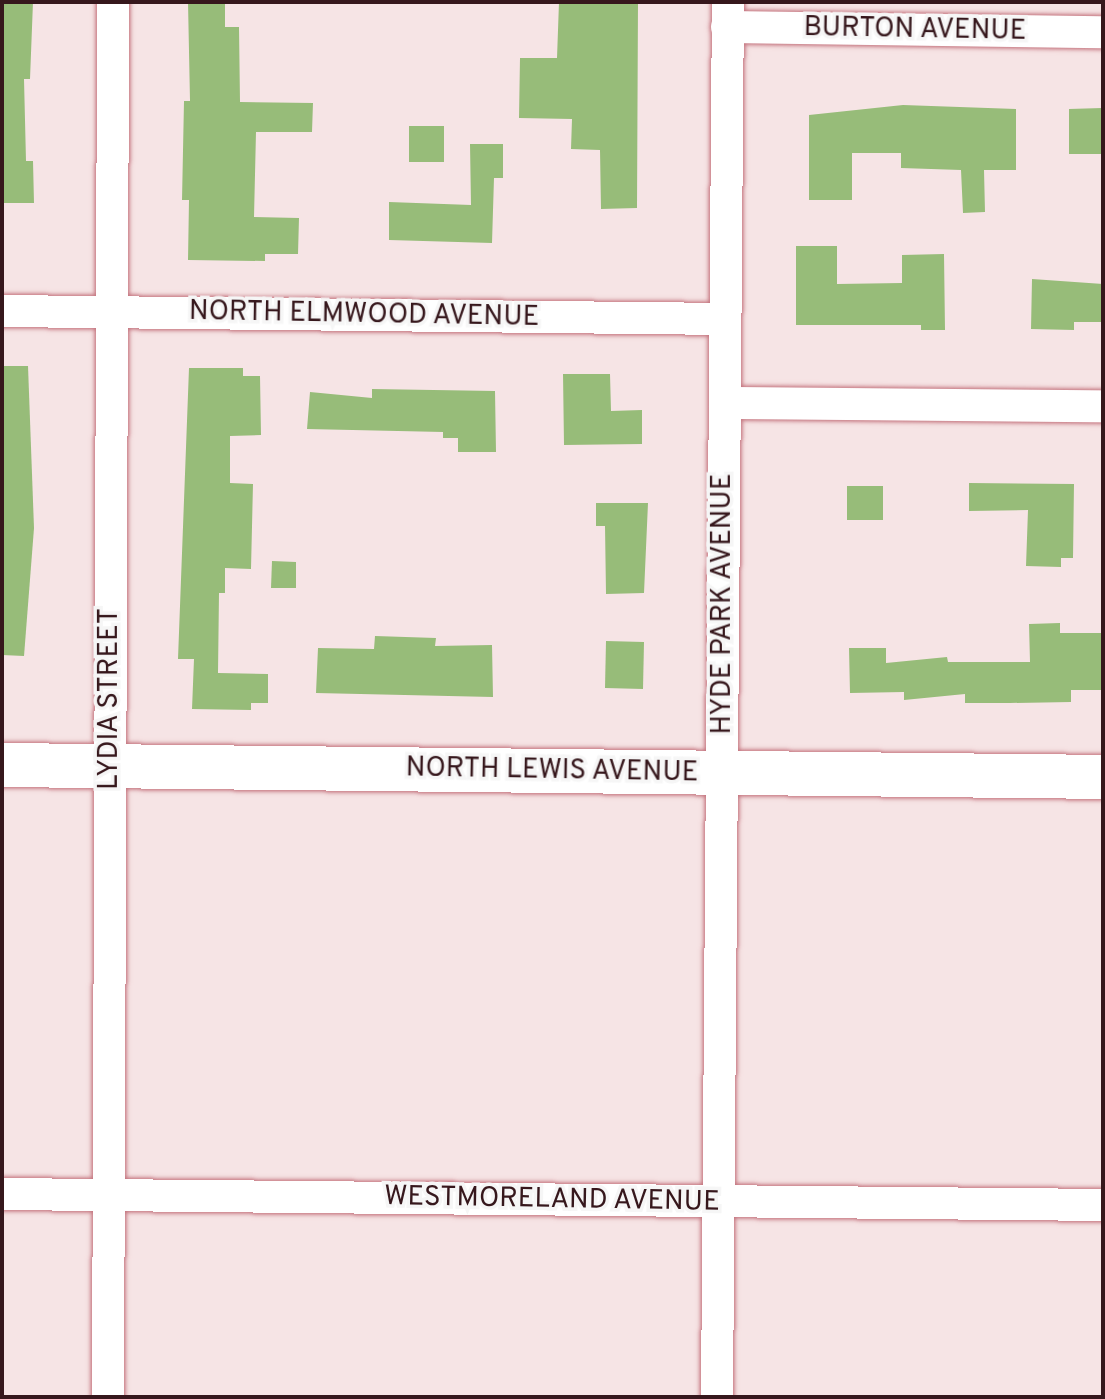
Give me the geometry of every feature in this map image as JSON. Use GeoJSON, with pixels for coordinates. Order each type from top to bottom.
{"type":"FeatureCollection","features":[{"type":"Feature","properties":{"kind":"main road","name":"NORTH LEWIS AVENUE"},"geometry":{"type":"LineString","coordinates":[[2,765],[1103,777]]}},
{"type":"Feature","properties":{"kind":"street","name":"LYDIA STREET"},"geometry":{"type":"LineString","coordinates":[[108,1397],[113,2]]}},
{"type":"Feature","properties":{"kind":"street","name":"BURTON AVENUE"},"geometry":{"type":"LineString","coordinates":[[728,15],[1103,32]]}},
{"type":"Feature","properties":{"kind":"street","name":"HYDE PARK AVENUE"},"geometry":{"type":"LineString","coordinates":[[717,1397],[728,15]]}},
{"type":"Feature","properties":{"kind":"street","name":"NORTH ELMWOOD AVENUE"},"geometry":{"type":"LineString","coordinates":[[2,311],[725,319]]}},
{"type":"Feature","properties":{"kind":"street"},"geometry":{"type":"LineString","coordinates":[[725,403],[1103,406]]}},
{"type":"Feature","properties":{"kind":"street","name":"WESTMORELAND AVENUE"},"geometry":{"type":"LineString","coordinates":[[2,1194],[1103,1205]]}},
{"type":"Feature","properties":{"kind":"building"},"geometry":{"type":"Polygon","coordinates":[[[2,2],[33,2],[30,79],[24,79],[26,161],[33,161],[34,203],[2,203],[2,2]]]}},
{"type":"Feature","properties":{"kind":"building"},"geometry":{"type":"Polygon","coordinates":[[[188,2],[225,2],[225,27],[239,27],[240,102],[313,103],[312,132],[256,132],[254,217],[299,218],[298,254],[265,254],[265,261],[188,260],[189,200],[182,200],[184,101],[190,101],[188,2]]]}},
{"type":"Feature","properties":{"kind":"building"},"geometry":{"type":"Polygon","coordinates":[[[559,2],[638,2],[637,208],[601,209],[600,150],[571,149],[572,119],[519,118],[520,58],[557,58],[559,2]]]}},
{"type":"Feature","properties":{"kind":"building"},"geometry":{"type":"Polygon","coordinates":[[[903,105],[1016,109],[1016,170],[984,170],[985,212],[963,213],[961,170],[901,168],[901,153],[852,153],[852,200],[809,200],[809,115],[903,105]]]}},
{"type":"Feature","properties":{"kind":"building"},"geometry":{"type":"Polygon","coordinates":[[[1102,108],[1103,154],[1069,154],[1069,109],[1102,108]]]}},
{"type":"Feature","properties":{"kind":"building"},"geometry":{"type":"Polygon","coordinates":[[[409,126],[444,126],[444,162],[409,162],[409,126]]]}},
{"type":"Feature","properties":{"kind":"building"},"geometry":{"type":"Polygon","coordinates":[[[470,144],[503,144],[503,178],[494,178],[492,243],[389,240],[389,202],[471,205],[470,144]]]}},
{"type":"Feature","properties":{"kind":"building"},"geometry":{"type":"Polygon","coordinates":[[[796,246],[837,246],[837,284],[902,283],[902,255],[944,254],[945,330],[921,330],[921,325],[796,325],[796,246]]]}},
{"type":"Feature","properties":{"kind":"building"},"geometry":{"type":"Polygon","coordinates":[[[1032,279],[1103,284],[1103,322],[1074,322],[1074,330],[1031,329],[1032,279]]]}},
{"type":"Feature","properties":{"kind":"building"},"geometry":{"type":"Polygon","coordinates":[[[2,366],[28,366],[34,528],[24,656],[2,655],[2,366]]]}},
{"type":"Feature","properties":{"kind":"building"},"geometry":{"type":"Polygon","coordinates":[[[189,368],[243,368],[243,376],[260,376],[261,435],[230,436],[230,483],[253,484],[251,569],[225,568],[225,593],[219,593],[218,673],[268,674],[268,703],[251,703],[251,710],[192,709],[194,659],[178,659],[189,368]]]}},
{"type":"Feature","properties":{"kind":"building"},"geometry":{"type":"Polygon","coordinates":[[[563,374],[610,374],[611,411],[642,410],[642,444],[564,445],[563,374]]]}},
{"type":"Feature","properties":{"kind":"building"},"geometry":{"type":"Polygon","coordinates":[[[372,389],[495,391],[496,452],[458,452],[458,438],[443,438],[443,432],[307,429],[310,392],[372,398],[372,389]]]}},
{"type":"Feature","properties":{"kind":"building"},"geometry":{"type":"Polygon","coordinates":[[[969,483],[1074,484],[1073,558],[1061,558],[1061,567],[1026,566],[1028,510],[969,511],[969,483]]]}},
{"type":"Feature","properties":{"kind":"building"},"geometry":{"type":"Polygon","coordinates":[[[847,486],[883,486],[883,520],[847,520],[847,486]]]}},
{"type":"Feature","properties":{"kind":"building"},"geometry":{"type":"Polygon","coordinates":[[[596,503],[648,503],[644,593],[606,594],[605,526],[596,526],[596,503]]]}},
{"type":"Feature","properties":{"kind":"building"},"geometry":{"type":"Polygon","coordinates":[[[272,561],[296,562],[296,588],[271,588],[272,561]]]}},
{"type":"Feature","properties":{"kind":"building"},"geometry":{"type":"Polygon","coordinates":[[[1060,623],[1060,633],[1102,633],[1102,690],[1071,690],[1071,702],[1010,703],[965,703],[965,694],[904,700],[904,692],[850,693],[849,648],[886,648],[886,663],[947,657],[948,662],[1030,662],[1029,624],[1060,623]]]}},
{"type":"Feature","properties":{"kind":"building"},"geometry":{"type":"Polygon","coordinates":[[[375,636],[436,638],[435,646],[492,645],[493,697],[316,693],[318,648],[374,649],[375,636]]]}},
{"type":"Feature","properties":{"kind":"building"},"geometry":{"type":"Polygon","coordinates":[[[606,641],[644,642],[643,689],[605,688],[606,641]]]}}]}
